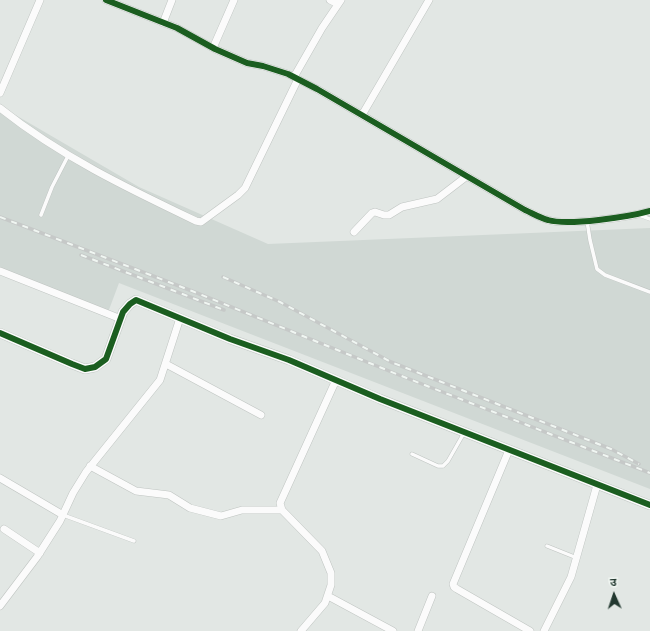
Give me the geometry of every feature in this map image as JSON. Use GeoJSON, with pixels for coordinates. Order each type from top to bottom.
{"type":"FeatureCollection","features":[{"type":"Feature","properties":{"kind":"street"},"geometry":{"type":"LineString","coordinates":[[0,93],[40,0]]}},
{"type":"Feature","properties":{"kind":"street"},"geometry":{"type":"LineString","coordinates":[[106,0],[117,2],[177,28],[213,48],[247,63],[263,66],[296,78],[318,89],[531,213],[549,220],[563,222],[587,221],[650,211]]}},
{"type":"Feature","properties":{"kind":"street"},"geometry":{"type":"LineString","coordinates":[[163,23],[172,0]]}},
{"type":"Feature","properties":{"kind":"street"},"geometry":{"type":"LineString","coordinates":[[213,48],[234,0]]}},
{"type":"Feature","properties":{"kind":"street"},"geometry":{"type":"LineString","coordinates":[[0,108],[68,156],[129,189],[201,222],[238,195],[245,188],[296,78],[322,28],[340,2],[330,0]]}},
{"type":"Feature","properties":{"kind":"street"},"geometry":{"type":"LineString","coordinates":[[362,115],[429,0]]}},
{"type":"Feature","properties":{"kind":"street"},"geometry":{"type":"LineString","coordinates":[[354,232],[372,213],[375,212],[384,216],[389,215],[402,207],[437,199],[468,176]]}},
{"type":"Feature","properties":{"kind":"street"},"geometry":{"type":"LineString","coordinates":[[0,272],[121,319]]}},
{"type":"Feature","properties":{"kind":"street"},"geometry":{"type":"LineString","coordinates":[[0,333],[85,369],[95,366],[106,359],[123,312],[136,300],[289,360],[380,399],[597,486],[650,505]]}},
{"type":"Feature","properties":{"kind":"street"},"geometry":{"type":"LineString","coordinates":[[0,606],[40,553],[63,515],[73,493],[90,466],[160,380],[180,318]]}},
{"type":"Feature","properties":{"kind":"street"},"geometry":{"type":"LineString","coordinates":[[166,364],[260,415]]}},
{"type":"Feature","properties":{"kind":"street"},"geometry":{"type":"LineString","coordinates":[[301,631],[325,603],[331,585],[331,573],[324,554],[282,510],[280,503],[336,380]]}},
{"type":"Feature","properties":{"kind":"street"},"geometry":{"type":"LineString","coordinates":[[509,450],[453,584],[457,589],[530,631]]}},
{"type":"Feature","properties":{"kind":"street"},"geometry":{"type":"LineString","coordinates":[[90,466],[136,491],[170,495],[190,508],[221,516],[242,510],[282,510]]}},
{"type":"Feature","properties":{"kind":"street"},"geometry":{"type":"LineString","coordinates":[[0,478],[63,515]]}},
{"type":"Feature","properties":{"kind":"street"},"geometry":{"type":"LineString","coordinates":[[544,631],[568,584],[577,558],[597,486]]}},
{"type":"Feature","properties":{"kind":"street"},"geometry":{"type":"LineString","coordinates":[[4,529],[40,553]]}},
{"type":"Feature","properties":{"kind":"street"},"geometry":{"type":"LineString","coordinates":[[328,596],[393,631]]}},
{"type":"Feature","properties":{"kind":"street"},"geometry":{"type":"LineString","coordinates":[[418,631],[432,596]]}},
{"type":"Feature","properties":{"kind":"lane"},"geometry":{"type":"LineString","coordinates":[[41,215],[52,187],[68,156]]}},
{"type":"Feature","properties":{"kind":"lane"},"geometry":{"type":"LineString","coordinates":[[638,214],[650,218]]}},
{"type":"Feature","properties":{"kind":"lane"},"geometry":{"type":"LineString","coordinates":[[587,221],[597,269],[650,292]]}},
{"type":"Feature","properties":{"kind":"lane"},"geometry":{"type":"LineString","coordinates":[[412,454],[438,466],[443,466],[448,461],[464,432]]}},
{"type":"Feature","properties":{"kind":"lane"},"geometry":{"type":"LineString","coordinates":[[63,515],[134,541]]}},
{"type":"Feature","properties":{"kind":"lane"},"geometry":{"type":"LineString","coordinates":[[547,546],[577,558]]}},
{"type":"Feature","properties":{"kind":"shaded area"},"geometry":{"type":"Polygon","coordinates":[[[0,106],[139,187],[268,244],[650,228],[650,489],[119,283],[107,315],[0,271],[0,106]]]}},
{"type":"Feature","properties":{"kind":"railway"},"geometry":{"type":"LineString","coordinates":[[0,217],[192,291],[399,375],[650,473]]}},
{"type":"Feature","properties":{"kind":"railway"},"geometry":{"type":"LineString","coordinates":[[81,255],[224,310]]}},
{"type":"Feature","properties":{"kind":"railway"},"geometry":{"type":"LineString","coordinates":[[223,277],[280,302],[391,362],[611,449],[639,464]]}},
{"type":"Feature","properties":{"kind":"cycle path"},"geometry":{"type":"LineString","coordinates":[[106,0],[177,28],[215,49],[247,63],[263,66],[288,74],[317,89],[525,210],[542,218],[557,222],[569,222],[614,218],[650,211]]}},
{"type":"Feature","properties":{"kind":"cycle path"},"geometry":{"type":"LineString","coordinates":[[0,333],[85,369],[95,367],[106,359],[123,312],[136,300],[230,339],[289,360],[380,399],[650,505]]}}]}
